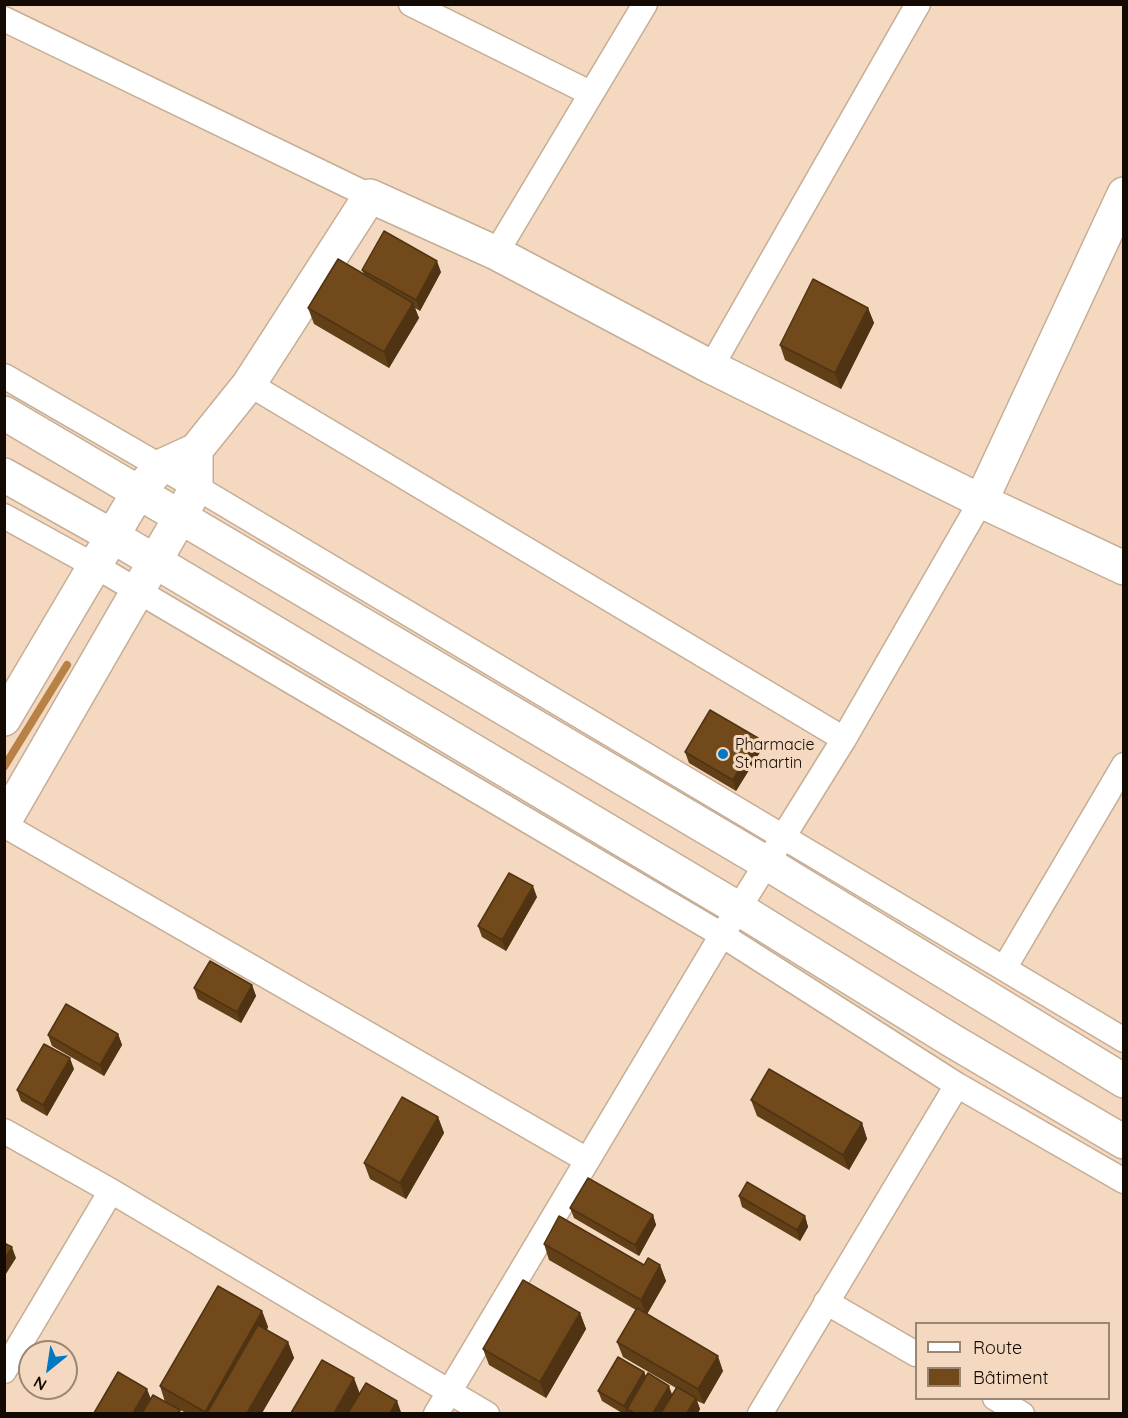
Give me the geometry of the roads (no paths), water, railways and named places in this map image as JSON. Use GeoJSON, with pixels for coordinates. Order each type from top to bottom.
{"type":"FeatureCollection","features":[{"type":"Feature","properties":{"kind":"street"},"geometry":{"type":"LineString","coordinates":[[411,4],[590,93]]}},
{"type":"Feature","properties":{"kind":"street"},"geometry":{"type":"LineString","coordinates":[[496,254],[645,4]]}},
{"type":"Feature","properties":{"kind":"street"},"geometry":{"type":"LineString","coordinates":[[711,367],[918,4]]}},
{"type":"Feature","properties":{"kind":"street"},"geometry":{"type":"LineString","coordinates":[[4,19],[370,196],[496,254],[711,367],[981,501],[1124,568]]}},
{"type":"Feature","properties":{"kind":"street"},"geometry":{"type":"LineString","coordinates":[[436,1413],[731,922],[844,739],[981,501],[1124,194]]}},
{"type":"Feature","properties":{"kind":"street"},"geometry":{"type":"LineString","coordinates":[[4,719],[114,537],[139,491],[161,466],[196,450],[249,384],[370,196]]}},
{"type":"Feature","properties":{"kind":"street"},"geometry":{"type":"LineString","coordinates":[[4,376],[196,487],[776,851],[1124,1081]]}},
{"type":"Feature","properties":{"kind":"street"},"geometry":{"type":"LineString","coordinates":[[249,384],[844,739]]}},
{"type":"Feature","properties":{"kind":"street"},"geometry":{"type":"LineString","coordinates":[[4,413],[181,516],[776,851],[1005,968],[1124,1040]]}},
{"type":"Feature","properties":{"kind":"street"},"geometry":{"type":"LineString","coordinates":[[196,450],[196,487],[4,823],[587,1160]]}},
{"type":"Feature","properties":{"kind":"street"},"geometry":{"type":"LineString","coordinates":[[4,475],[114,537],[731,922],[957,1085],[1124,1181]]}},
{"type":"Feature","properties":{"kind":"street"},"geometry":{"type":"LineString","coordinates":[[4,516],[731,922],[951,1041],[1124,1142]]}},
{"type":"Feature","properties":{"kind":"street"},"geometry":{"type":"LineString","coordinates":[[1005,968],[1124,765]]}},
{"type":"Feature","properties":{"kind":"street"},"geometry":{"type":"LineString","coordinates":[[760,1413],[957,1085]]}},
{"type":"Feature","properties":{"kind":"street"},"geometry":{"type":"LineString","coordinates":[[4,1131],[111,1191],[487,1413]]}},
{"type":"Feature","properties":{"kind":"street"},"geometry":{"type":"LineString","coordinates":[[4,1371],[111,1191]]}},
{"type":"Feature","properties":{"kind":"street"},"geometry":{"type":"LineString","coordinates":[[826,1302],[915,1353]]}},
{"type":"Feature","properties":{"kind":"street"},"geometry":{"type":"LineString","coordinates":[[999,1400],[1022,1413]]}},
{"type":"Feature","properties":{"kind":"waterway"},"geometry":{"type":"LineString","coordinates":[[4,767],[67,665]]}},
{"type":"Feature","properties":{"kind":"place","name":"Pharmacie St martin"},"geometry":{"type":"Point","coordinates":[723,754]}}]}
